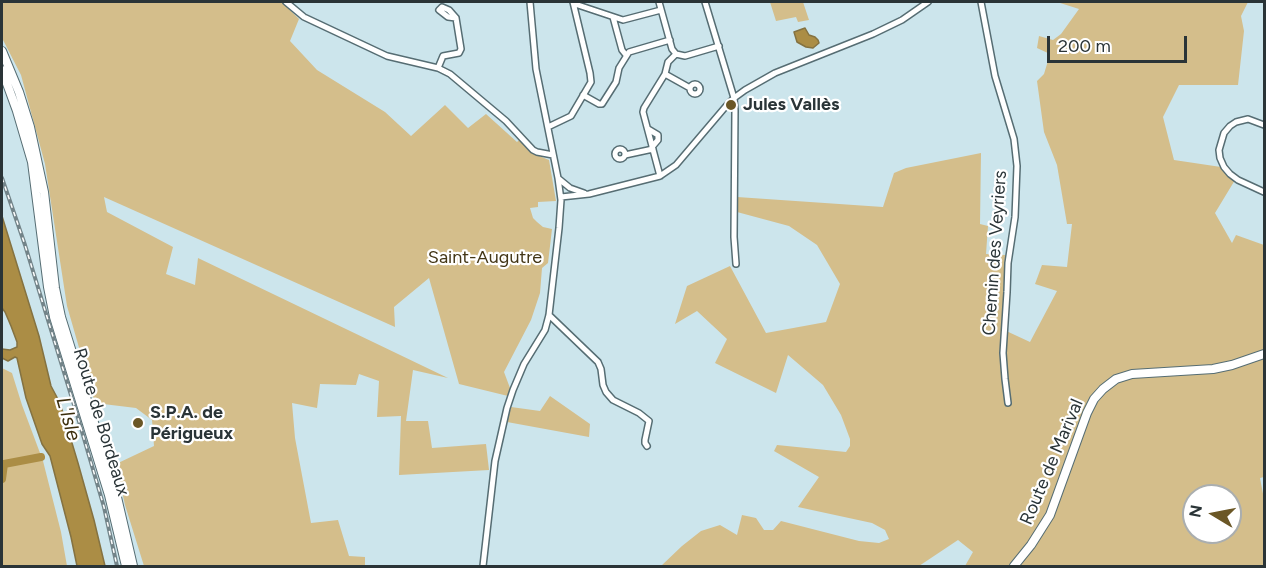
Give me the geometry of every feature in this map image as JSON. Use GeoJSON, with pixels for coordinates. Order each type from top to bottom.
{"type":"FeatureCollection","features":[{"type":"Feature","properties":{"kind":"main road"},"geometry":{"type":"LineString","coordinates":[[2,51],[19,92],[37,157],[44,192],[52,288]]}},
{"type":"Feature","properties":{"kind":"main road"},"geometry":{"type":"LineString","coordinates":[[2,70],[20,119],[32,162],[52,288]]}},
{"type":"Feature","properties":{"kind":"main road","name":"Route de Bordeaux"},"geometry":{"type":"LineString","coordinates":[[52,288],[54,317],[109,495],[126,567]]}},
{"type":"Feature","properties":{"kind":"main road","name":"Route de Bordeaux"},"geometry":{"type":"LineString","coordinates":[[52,288],[116,493],[133,567]]}},
{"type":"Feature","properties":{"kind":"main road","name":"Route de Marival"},"geometry":{"type":"LineString","coordinates":[[1014,567],[1050,514],[1086,413],[1103,389],[1116,380],[1132,374],[1213,369],[1264,354]]}},
{"type":"Feature","properties":{"kind":"street"},"geometry":{"type":"LineString","coordinates":[[286,2],[304,17],[387,56],[438,68],[450,74],[506,121],[534,150],[553,156]]}},
{"type":"Feature","properties":{"kind":"street"},"geometry":{"type":"LineString","coordinates":[[483,567],[495,461],[507,408],[524,364],[545,330],[549,315],[559,228],[561,197],[536,69],[530,2]]}},
{"type":"Feature","properties":{"kind":"street"},"geometry":{"type":"LineString","coordinates":[[548,127],[571,116],[591,82],[573,2]]}},
{"type":"Feature","properties":{"kind":"street"},"geometry":{"type":"LineString","coordinates":[[573,2],[623,20],[661,10]]}},
{"type":"Feature","properties":{"kind":"street"},"geometry":{"type":"LineString","coordinates":[[659,2],[672,49],[676,54],[685,56],[719,46]]}},
{"type":"Feature","properties":{"kind":"street"},"geometry":{"type":"LineString","coordinates":[[705,2],[734,98],[736,264]]}},
{"type":"Feature","properties":{"kind":"street"},"geometry":{"type":"LineString","coordinates":[[561,197],[589,194],[660,176],[676,165],[734,98],[775,73],[902,20],[928,2]]}},
{"type":"Feature","properties":{"kind":"street","name":"Chemin des Veyriers"},"geometry":{"type":"LineString","coordinates":[[981,2],[995,76],[1014,139],[1017,166],[1015,217],[1008,263],[1003,353],[1008,403]]}},
{"type":"Feature","properties":{"kind":"street"},"geometry":{"type":"LineString","coordinates":[[613,17],[622,50],[626,55]]}},
{"type":"Feature","properties":{"kind":"street"},"geometry":{"type":"LineString","coordinates":[[438,68],[443,56],[459,53],[461,49],[456,18]]}},
{"type":"Feature","properties":{"kind":"street"},"geometry":{"type":"LineString","coordinates":[[583,95],[602,104],[616,82],[619,68],[629,52],[670,40]]}},
{"type":"Feature","properties":{"kind":"street"},"geometry":{"type":"LineString","coordinates":[[625,155],[652,148],[658,140],[658,135],[648,129],[643,112],[665,74],[668,62],[676,54]]}},
{"type":"Feature","properties":{"kind":"street"},"geometry":{"type":"LineString","coordinates":[[665,74],[690,88]]}},
{"type":"Feature","properties":{"kind":"street"},"geometry":{"type":"LineString","coordinates":[[1264,125],[1248,119],[1236,122],[1224,133],[1219,150],[1224,167],[1230,174],[1264,192]]}},
{"type":"Feature","properties":{"kind":"street"},"geometry":{"type":"LineString","coordinates":[[652,148],[660,176]]}},
{"type":"Feature","properties":{"kind":"street"},"geometry":{"type":"LineString","coordinates":[[558,178],[577,191],[589,194]]}},
{"type":"Feature","properties":{"kind":"street"},"geometry":{"type":"LineString","coordinates":[[549,315],[598,362],[606,392],[614,400],[649,421],[645,440],[647,446]]}},
{"type":"Feature","properties":{"kind":"green space","name":"Saint-Augutre"},"geometry":{"type":"Polygon","coordinates":[[[2,2],[282,2],[299,19],[290,41],[317,70],[385,112],[411,136],[445,105],[468,128],[486,114],[517,142],[520,139],[532,153],[549,160],[556,201],[538,202],[538,207],[530,208],[537,222],[543,227],[552,229],[548,263],[542,268],[540,293],[531,320],[504,372],[510,388],[508,396],[459,384],[429,278],[394,307],[395,327],[104,197],[107,212],[173,247],[166,274],[195,285],[198,258],[448,378],[413,370],[406,421],[428,421],[432,448],[486,444],[489,470],[399,475],[401,416],[377,417],[379,381],[359,374],[356,385],[320,384],[317,408],[292,403],[295,438],[311,523],[338,520],[349,556],[365,557],[365,566],[144,566],[125,505],[116,464],[154,446],[152,420],[136,408],[95,403],[67,306],[45,164],[21,75],[2,38],[2,2]]]}},
{"type":"Feature","properties":{"kind":"green space"},"geometry":{"type":"Polygon","coordinates":[[[770,2],[803,2],[809,20],[798,22],[796,17],[776,21],[770,2]]]}},
{"type":"Feature","properties":{"kind":"green space"},"geometry":{"type":"Polygon","coordinates":[[[1057,2],[1248,2],[1241,16],[1244,31],[1238,85],[1179,85],[1163,117],[1174,160],[1221,167],[1235,180],[1215,213],[1232,243],[1236,235],[1264,245],[1264,477],[1260,478],[1264,499],[1264,566],[965,566],[973,552],[958,540],[919,566],[661,566],[701,531],[720,525],[737,535],[742,515],[756,518],[764,530],[773,530],[781,521],[859,541],[879,543],[889,539],[885,530],[872,523],[798,507],[819,477],[774,451],[777,445],[846,452],[850,446],[850,439],[841,415],[823,385],[788,355],[776,393],[715,363],[727,339],[697,311],[675,324],[687,286],[730,266],[766,333],[826,322],[840,284],[817,245],[789,226],[737,212],[737,197],[883,207],[894,173],[906,168],[981,153],[980,224],[988,226],[986,254],[1005,255],[1002,329],[1030,342],[1057,291],[1035,284],[1042,265],[1067,267],[1072,224],[1067,224],[1057,165],[1044,132],[1037,81],[1044,74],[1050,54],[1037,48],[1039,36],[1053,40],[1061,34],[1079,9],[1057,2]]]}},
{"type":"Feature","properties":{"kind":"green space"},"geometry":{"type":"Polygon","coordinates":[[[2,368],[12,373],[43,461],[67,566],[2,566],[2,368]]]}},
{"type":"Feature","properties":{"kind":"green space"},"geometry":{"type":"Polygon","coordinates":[[[550,396],[590,424],[589,437],[507,422],[511,407],[540,411],[550,396]]]}},
{"type":"Feature","properties":{"kind":"shaded area"},"geometry":{"type":"Polygon","coordinates":[[[805,28],[809,35],[818,40],[819,43],[813,48],[797,42],[794,32],[805,28]]]}},
{"type":"Feature","properties":{"kind":"shaded area"},"geometry":{"type":"Polygon","coordinates":[[[2,216],[39,336],[51,386],[60,403],[78,463],[105,566],[77,566],[50,456],[42,444],[26,398],[17,358],[8,361],[2,358],[2,349],[10,350],[17,347],[17,342],[2,308],[2,216]]]}},
{"type":"Feature","properties":{"kind":"waterway"},"geometry":{"type":"LineString","coordinates":[[2,479],[4,464],[41,457]]}},
{"type":"Feature","properties":{"kind":"railway"},"geometry":{"type":"LineString","coordinates":[[2,178],[78,418],[104,507],[117,566]]}},
{"type":"Feature","properties":{"kind":"place","name":"Jules Vallès"},"geometry":{"type":"Point","coordinates":[731,105]}},
{"type":"Feature","properties":{"kind":"place","name":"S.P.A. de Périgueux"},"geometry":{"type":"Point","coordinates":[138,423]}},
{"type":"Feature","properties":{"kind":"water label","name":"L'Isle"},"geometry":{"type":"Point","coordinates":[68,419]}}]}
